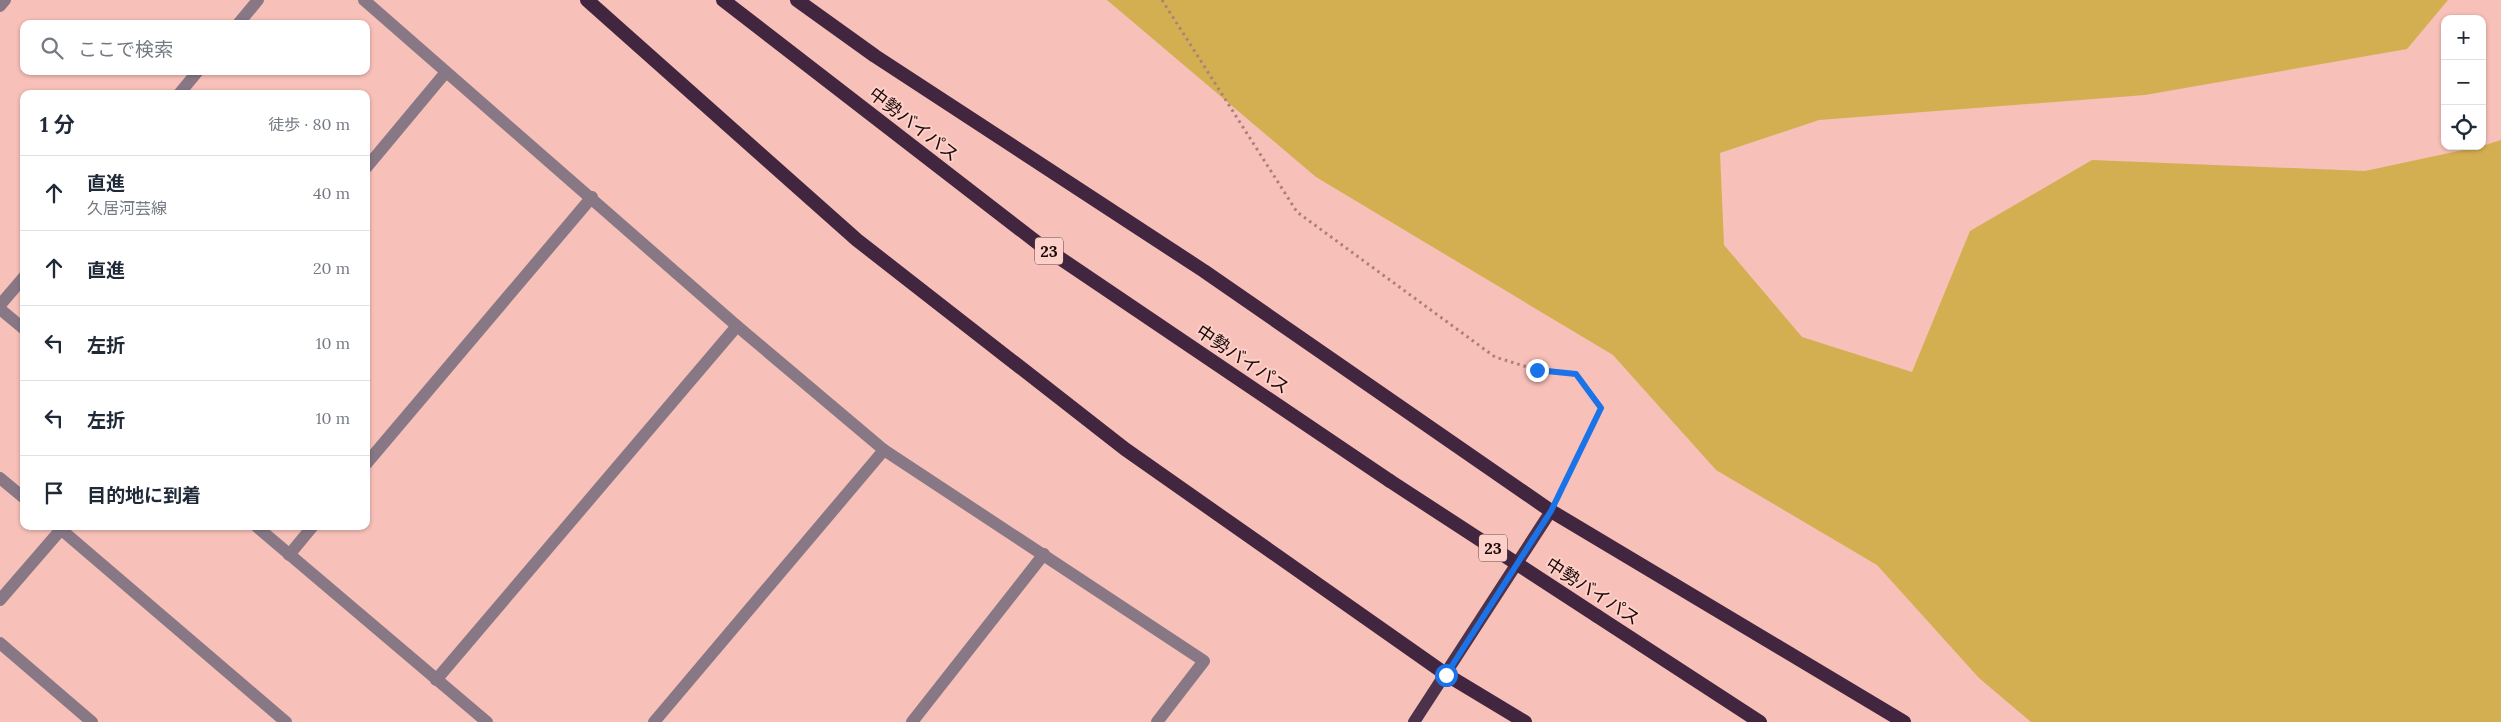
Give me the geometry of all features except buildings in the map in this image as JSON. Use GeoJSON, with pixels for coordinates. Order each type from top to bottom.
{"type":"FeatureCollection","features":[{"type":"Feature","properties":{"kind":"highway"},"geometry":{"type":"LineString","coordinates":[[587,0],[857,240],[1125,449],[1446,675],[1526,722]]}},
{"type":"Feature","properties":{"kind":"highway","name":"中勢バイパス"},"geometry":{"type":"LineString","coordinates":[[723,0],[1039,244],[1390,481],[1760,722]]}},
{"type":"Feature","properties":{"kind":"highway"},"geometry":{"type":"LineString","coordinates":[[797,0],[875,56],[1204,270],[1551,511],[1904,722]]}},
{"type":"Feature","properties":{"kind":"main road"},"geometry":{"type":"LineString","coordinates":[[1414,722],[1551,511]]}},
{"type":"Feature","properties":{"kind":"street"},"geometry":{"type":"LineString","coordinates":[[0,6],[5,0]]}},
{"type":"Feature","properties":{"kind":"street"},"geometry":{"type":"LineString","coordinates":[[241,20],[258,0]]}},
{"type":"Feature","properties":{"kind":"street"},"geometry":{"type":"LineString","coordinates":[[364,0],[737,326],[884,450],[1204,661],[1158,722]]}},
{"type":"Feature","properties":{"kind":"street"},"geometry":{"type":"LineString","coordinates":[[370,163],[446,72]]}},
{"type":"Feature","properties":{"kind":"street"},"geometry":{"type":"LineString","coordinates":[[182,90],[195,75]]}},
{"type":"Feature","properties":{"kind":"street"},"geometry":{"type":"LineString","coordinates":[[370,459],[592,198]]}},
{"type":"Feature","properties":{"kind":"street"},"geometry":{"type":"LineString","coordinates":[[0,305],[20,282]]}},
{"type":"Feature","properties":{"kind":"street"},"geometry":{"type":"LineString","coordinates":[[0,309],[20,326]]}},
{"type":"Feature","properties":{"kind":"street"},"geometry":{"type":"LineString","coordinates":[[436,680],[737,326]]}},
{"type":"Feature","properties":{"kind":"street"},"geometry":{"type":"LineString","coordinates":[[654,722],[884,450]]}},
{"type":"Feature","properties":{"kind":"street"},"geometry":{"type":"LineString","coordinates":[[0,478],[20,495]]}},
{"type":"Feature","properties":{"kind":"street"},"geometry":{"type":"LineString","coordinates":[[0,600],[58,530]]}},
{"type":"Feature","properties":{"kind":"street"},"geometry":{"type":"LineString","coordinates":[[63,530],[286,722]]}},
{"type":"Feature","properties":{"kind":"street"},"geometry":{"type":"LineString","coordinates":[[261,530],[487,722]]}},
{"type":"Feature","properties":{"kind":"street"},"geometry":{"type":"LineString","coordinates":[[289,555],[311,530]]}},
{"type":"Feature","properties":{"kind":"street"},"geometry":{"type":"LineString","coordinates":[[912,722],[1044,554]]}},
{"type":"Feature","properties":{"kind":"street"},"geometry":{"type":"LineString","coordinates":[[0,643],[92,722]]}},
{"type":"Feature","properties":{"kind":"path"},"geometry":{"type":"LineString","coordinates":[[1162,0],[1297,212],[1495,357],[1537,370],[1576,374],[1601,408],[1551,511]]}},
{"type":"Feature","properties":{"kind":"shaded area"},"geometry":{"type":"Polygon","coordinates":[[[1107,0],[2448,0],[2407,49],[2145,95],[1819,120],[1720,153],[1724,245],[1802,337],[1912,372],[1970,231],[2092,160],[2365,171],[2463,150],[2486,150],[2486,145],[2501,140],[2501,722],[2031,722],[1979,678],[1877,565],[1716,470],[1613,355],[1316,177],[1107,0]]]}},
{"type":"Feature","properties":{"kind":"route"},"geometry":{"type":"LineString","coordinates":[[1446,675],[1551,511],[1601,408],[1576,374],[1537,370]]}}]}
